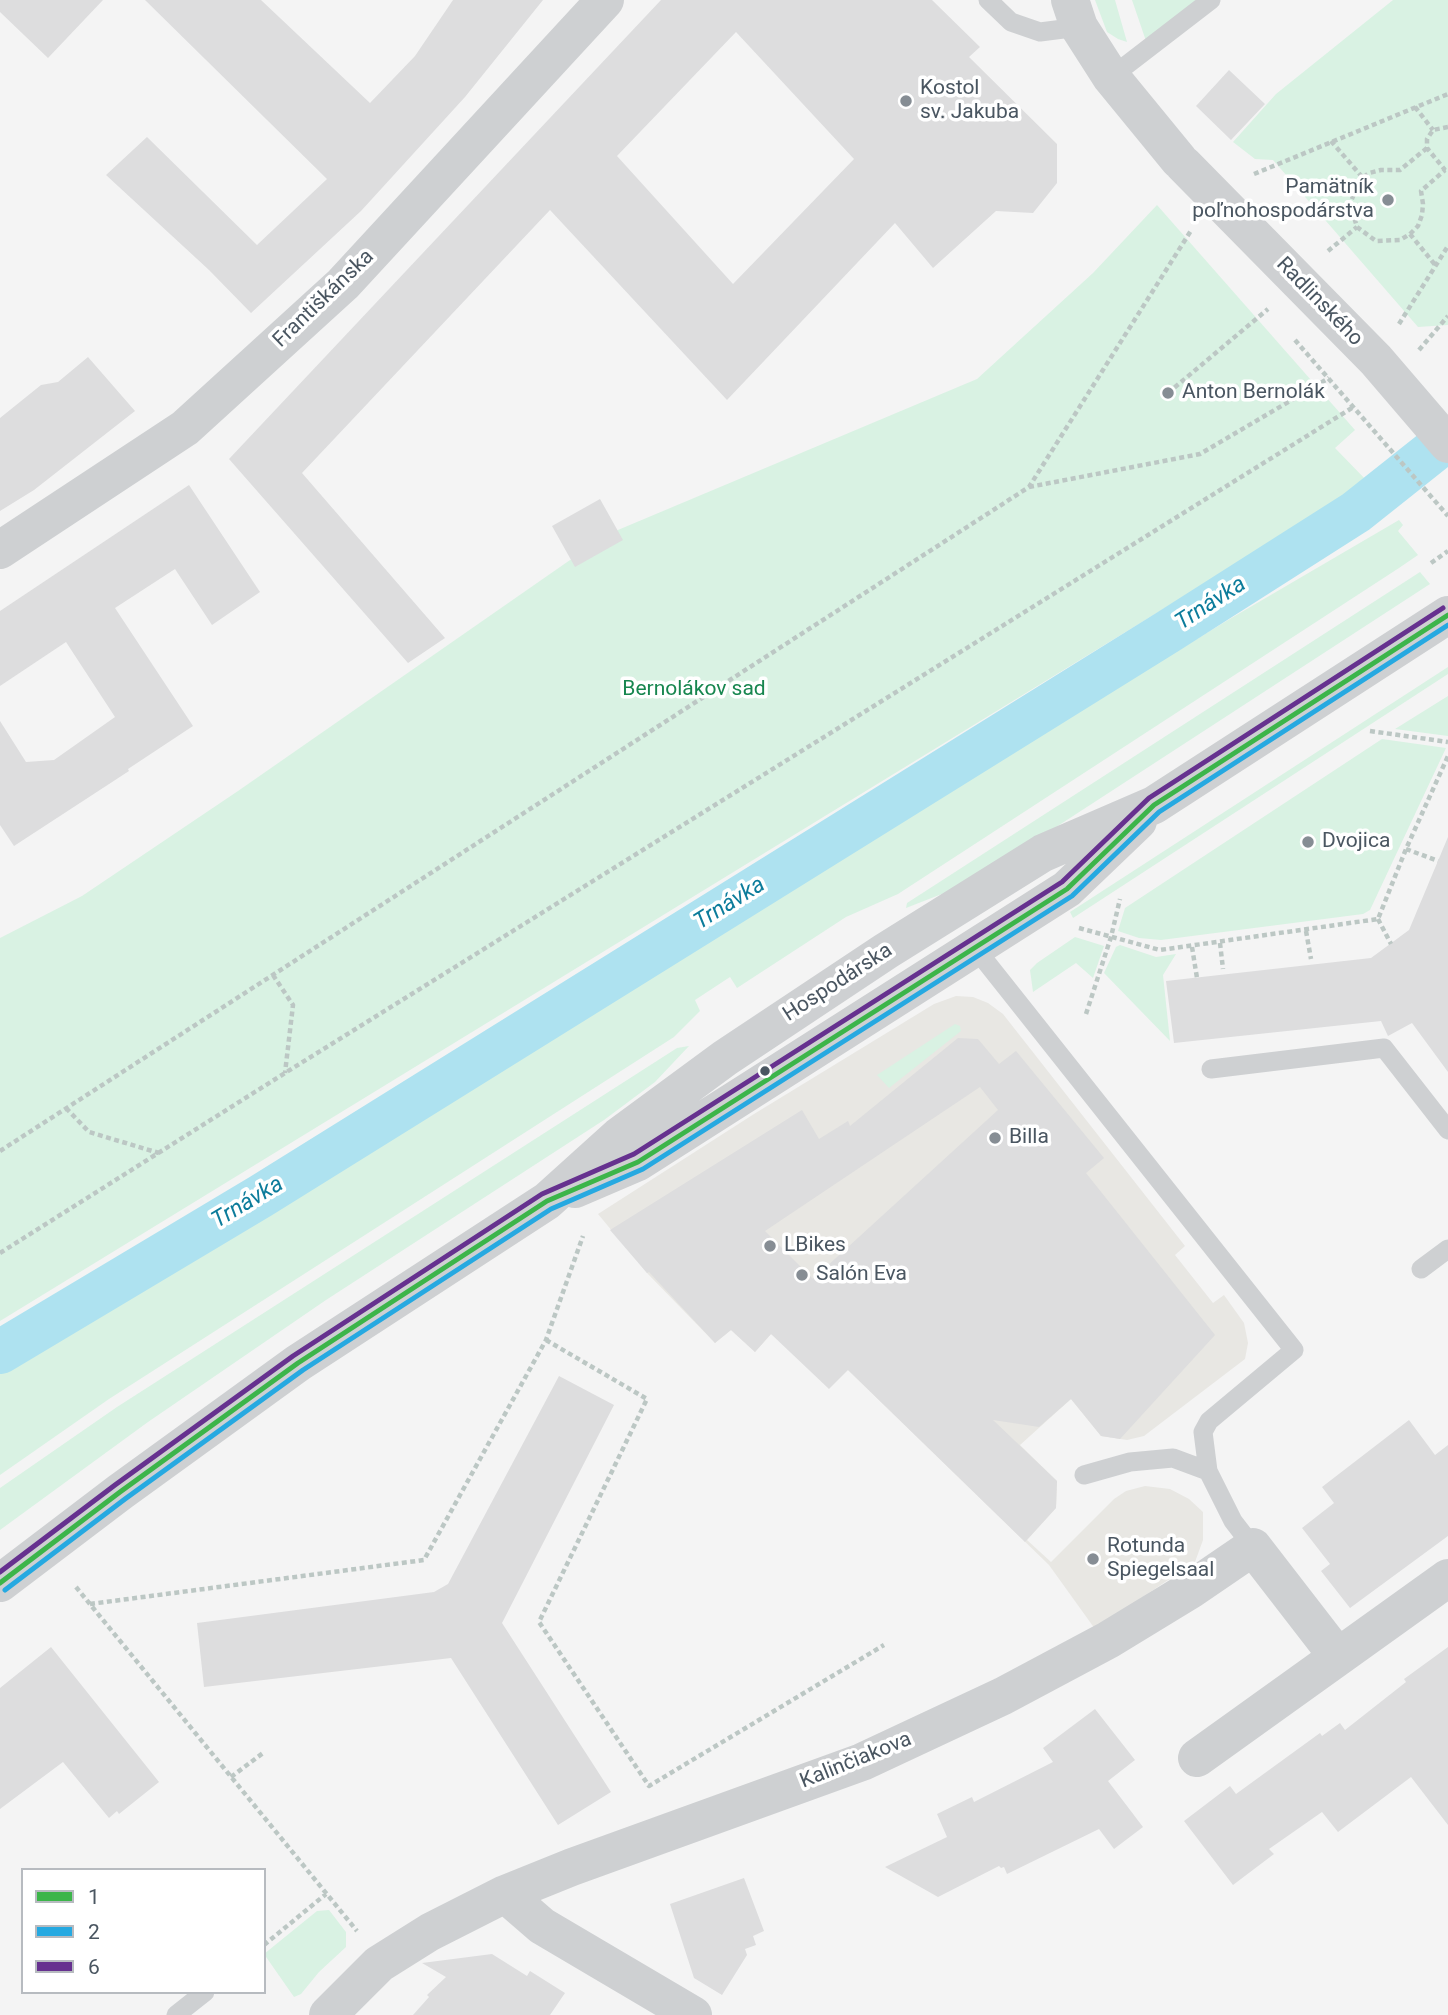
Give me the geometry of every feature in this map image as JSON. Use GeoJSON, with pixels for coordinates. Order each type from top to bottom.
{"type":"FeatureCollection","features":[{"type":"Feature","properties":{"kind":"street","name":"Františkánska"},"geometry":{"type":"LineString","coordinates":[[0,550],[185,428],[343,284],[605,0]]}},
{"type":"Feature","properties":{"kind":"street","name":"Radlinského"},"geometry":{"type":"LineString","coordinates":[[1074,14],[1111,77],[1181,163],[1332,314],[1448,444]]}},
{"type":"Feature","properties":{"kind":"street","name":"Hospodárska"},"geometry":{"type":"LineString","coordinates":[[0,1583],[298,1363],[547,1200],[619,1136],[725,1058],[886,951],[1043,853],[1154,805],[1448,615]]}},
{"type":"Feature","properties":{"kind":"street","name":"Hospodárska"},"geometry":{"type":"LineString","coordinates":[[547,1200],[638,1162],[1067,889],[1154,805]]}},
{"type":"Feature","properties":{"kind":"street"},"geometry":{"type":"LineString","coordinates":[[1253,1547],[1338,1657]]}},
{"type":"Feature","properties":{"kind":"street","name":"Kalinčiakova"},"geometry":{"type":"LineString","coordinates":[[328,2015],[379,1964],[430,1932],[505,1894],[874,1757],[1003,1696],[1108,1640],[1190,1590],[1253,1547]]}},
{"type":"Feature","properties":{"kind":"street"},"geometry":{"type":"LineString","coordinates":[[1197,1758],[1448,1578]]}},
{"type":"Feature","properties":{"kind":"street"},"geometry":{"type":"LineString","coordinates":[[505,1894],[542,1926],[694,2015]]}},
{"type":"Feature","properties":{"kind":"lane"},"geometry":{"type":"LineString","coordinates":[[988,0],[1011,22],[1040,32],[1074,14]]}},
{"type":"Feature","properties":{"kind":"lane"},"geometry":{"type":"LineString","coordinates":[[1111,77],[1211,0]]}},
{"type":"Feature","properties":{"kind":"lane"},"geometry":{"type":"LineString","coordinates":[[975,948],[1294,1350],[1209,1421],[1203,1432],[1208,1471],[1233,1521],[1253,1547]]}},
{"type":"Feature","properties":{"kind":"lane"},"geometry":{"type":"LineString","coordinates":[[1211,1069],[1384,1048],[1448,1130]]}},
{"type":"Feature","properties":{"kind":"lane"},"geometry":{"type":"LineString","coordinates":[[1421,1269],[1448,1249]]}},
{"type":"Feature","properties":{"kind":"lane"},"geometry":{"type":"LineString","coordinates":[[1084,1475],[1130,1462],[1173,1458],[1208,1471]]}},
{"type":"Feature","properties":{"kind":"lane"},"geometry":{"type":"LineString","coordinates":[[176,2015],[202,1994]]}},
{"type":"Feature","properties":{"kind":"path"},"geometry":{"type":"LineString","coordinates":[[1254,174],[1448,94]]}},
{"type":"Feature","properties":{"kind":"path"},"geometry":{"type":"LineString","coordinates":[[1415,107],[1433,130]]}},
{"type":"Feature","properties":{"kind":"path"},"geometry":{"type":"LineString","coordinates":[[1427,148],[1400,170],[1369,173],[1353,191],[1350,204],[1357,227],[1376,241],[1400,240],[1418,226],[1423,204],[1421,191],[1446,171],[1427,148],[1427,139],[1433,130],[1448,127]]}},
{"type":"Feature","properties":{"kind":"path"},"geometry":{"type":"LineString","coordinates":[[1331,141],[1363,178]]}},
{"type":"Feature","properties":{"kind":"path"},"geometry":{"type":"LineString","coordinates":[[1029,487],[1194,226]]}},
{"type":"Feature","properties":{"kind":"path"},"geometry":{"type":"LineString","coordinates":[[1328,251],[1357,227]]}},
{"type":"Feature","properties":{"kind":"path"},"geometry":{"type":"LineString","coordinates":[[1410,234],[1436,267]]}},
{"type":"Feature","properties":{"kind":"path"},"geometry":{"type":"LineString","coordinates":[[1399,324],[1448,246]]}},
{"type":"Feature","properties":{"kind":"path"},"geometry":{"type":"LineString","coordinates":[[1168,393],[1268,309]]}},
{"type":"Feature","properties":{"kind":"path"},"geometry":{"type":"LineString","coordinates":[[1418,351],[1448,316]]}},
{"type":"Feature","properties":{"kind":"path"},"geometry":{"type":"LineString","coordinates":[[0,1151],[1029,487],[1200,454],[1329,378]]}},
{"type":"Feature","properties":{"kind":"path"},"geometry":{"type":"LineString","coordinates":[[1340,391],[1447,514]]}},
{"type":"Feature","properties":{"kind":"path"},"geometry":{"type":"LineString","coordinates":[[0,1253],[1354,407]]}},
{"type":"Feature","properties":{"kind":"path"},"geometry":{"type":"LineString","coordinates":[[1431,563],[1448,551]]}},
{"type":"Feature","properties":{"kind":"path"},"geometry":{"type":"LineString","coordinates":[[1370,731],[1448,742]]}},
{"type":"Feature","properties":{"kind":"path"},"geometry":{"type":"LineString","coordinates":[[1391,944],[1378,919],[1406,849],[1445,769],[1448,756]]}},
{"type":"Feature","properties":{"kind":"path"},"geometry":{"type":"LineString","coordinates":[[1406,849],[1438,861]]}},
{"type":"Feature","properties":{"kind":"path"},"geometry":{"type":"LineString","coordinates":[[1086,1014],[1111,937],[1119,899]]}},
{"type":"Feature","properties":{"kind":"path"},"geometry":{"type":"LineString","coordinates":[[1077,928],[1160,950],[1378,919]]}},
{"type":"Feature","properties":{"kind":"path"},"geometry":{"type":"LineString","coordinates":[[1306,930],[1311,959]]}},
{"type":"Feature","properties":{"kind":"path"},"geometry":{"type":"LineString","coordinates":[[1220,943],[1223,969]]}},
{"type":"Feature","properties":{"kind":"path"},"geometry":{"type":"LineString","coordinates":[[1192,947],[1197,978]]}},
{"type":"Feature","properties":{"kind":"path"},"geometry":{"type":"LineString","coordinates":[[273,975],[293,1005],[285,1073]]}},
{"type":"Feature","properties":{"kind":"path"},"geometry":{"type":"LineString","coordinates":[[66,1108],[89,1132],[159,1153]]}},
{"type":"Feature","properties":{"kind":"path"},"geometry":{"type":"LineString","coordinates":[[90,1604],[424,1560],[545,1340],[583,1236]]}},
{"type":"Feature","properties":{"kind":"path"},"geometry":{"type":"LineString","coordinates":[[545,1340],[647,1399],[539,1622],[649,1786],[884,1645]]}},
{"type":"Feature","properties":{"kind":"path"},"geometry":{"type":"LineString","coordinates":[[76,1587],[362,1938]]}},
{"type":"Feature","properties":{"kind":"path"},"geometry":{"type":"LineString","coordinates":[[231,1777],[263,1753]]}},
{"type":"Feature","properties":{"kind":"path"},"geometry":{"type":"LineString","coordinates":[[266,1943],[326,1894]]}},
{"type":"Feature","properties":{"kind":"shaded area"},"geometry":{"type":"Polygon","coordinates":[[[956,996],[973,997],[988,1003],[1003,1014],[1185,1246],[1175,1255],[1213,1303],[1224,1295],[1244,1323],[1248,1343],[1245,1359],[1144,1436],[1127,1440],[1101,1436],[1071,1399],[1020,1445],[1057,1481],[1056,1508],[1027,1540],[1051,1562],[1114,1499],[1126,1491],[1145,1486],[1170,1489],[1189,1499],[1203,1512],[1203,1540],[1195,1562],[1095,1629],[1049,1565],[848,1370],[771,1334],[755,1352],[731,1330],[715,1343],[647,1273],[598,1214],[754,1114],[934,1004],[956,996]]]}},
{"type":"Feature","properties":{"kind":"green space"},"geometry":{"type":"Polygon","coordinates":[[[1095,0],[1115,0],[1127,42],[1107,32],[1095,0]]]}},
{"type":"Feature","properties":{"kind":"green space"},"geometry":{"type":"Polygon","coordinates":[[[1132,0],[1195,0],[1195,2],[1146,41],[1132,0]]]}},
{"type":"Feature","properties":{"kind":"green space"},"geometry":{"type":"Polygon","coordinates":[[[1393,0],[1448,0],[1448,325],[1418,327],[1273,160],[1255,159],[1233,142],[1276,94],[1393,0]]]}},
{"type":"Feature","properties":{"kind":"green space","name":"Bernolákov sad"},"geometry":{"type":"Polygon","coordinates":[[[1157,205],[1355,430],[1335,448],[1369,483],[0,1321],[0,938],[82,896],[606,535],[977,379],[1093,273],[1157,205]]]}},
{"type":"Feature","properties":{"kind":"green space"},"geometry":{"type":"Polygon","coordinates":[[[1399,520],[1403,525],[1398,531],[1418,555],[1399,568],[898,894],[846,917],[737,988],[730,977],[695,1000],[700,1011],[674,1037],[109,1399],[0,1475],[0,1370],[1228,620],[1399,520]]]}},
{"type":"Feature","properties":{"kind":"green space"},"geometry":{"type":"Polygon","coordinates":[[[1420,572],[1430,584],[970,883],[906,908],[907,903],[1420,572]]]}},
{"type":"Feature","properties":{"kind":"green space"},"geometry":{"type":"Polygon","coordinates":[[[1448,667],[1448,674],[1073,918],[1070,912],[1448,667]]]}},
{"type":"Feature","properties":{"kind":"green space"},"geometry":{"type":"Polygon","coordinates":[[[1448,696],[1448,736],[1395,729],[1448,696]]]}},
{"type":"Feature","properties":{"kind":"green space"},"geometry":{"type":"Polygon","coordinates":[[[1382,739],[1446,748],[1370,910],[1363,914],[1161,940],[1139,938],[1118,931],[1125,908],[1382,739]]]}},
{"type":"Feature","properties":{"kind":"green space"},"geometry":{"type":"Polygon","coordinates":[[[1075,937],[1104,946],[1093,978],[1076,963],[1033,992],[1030,970],[1075,937]]]}},
{"type":"Feature","properties":{"kind":"green space"},"geometry":{"type":"Polygon","coordinates":[[[1120,945],[1156,957],[1176,954],[1163,975],[1170,1041],[1104,973],[1116,947],[1120,945]]]}},
{"type":"Feature","properties":{"kind":"green space"},"geometry":{"type":"Polygon","coordinates":[[[955,1024],[960,1026],[961,1031],[889,1088],[877,1075],[955,1024]]]}},
{"type":"Feature","properties":{"kind":"green space"},"geometry":{"type":"Polygon","coordinates":[[[689,1046],[655,1082],[604,1120],[326,1300],[148,1422],[0,1530],[0,1488],[117,1407],[677,1048],[689,1046]]]}},
{"type":"Feature","properties":{"kind":"green space"},"geometry":{"type":"Polygon","coordinates":[[[329,1910],[346,1932],[346,1947],[319,1972],[301,1994],[294,1997],[266,1957],[266,1952],[317,1911],[329,1910]]]}},
{"type":"Feature","properties":{"kind":"building"},"geometry":{"type":"Polygon","coordinates":[[[0,0],[103,0],[48,58],[0,12],[0,0]]]}},
{"type":"Feature","properties":{"kind":"building"},"geometry":{"type":"Polygon","coordinates":[[[145,0],[261,0],[370,103],[415,56],[453,0],[543,0],[465,97],[361,211],[251,313],[209,270],[106,175],[147,137],[257,245],[327,179],[145,0]]]}},
{"type":"Feature","properties":{"kind":"building"},"geometry":{"type":"Polygon","coordinates":[[[661,0],[932,0],[980,47],[969,57],[1057,144],[1057,183],[1033,213],[996,211],[933,268],[895,223],[727,400],[550,210],[302,473],[445,638],[408,663],[229,459],[661,0]],[[736,32],[617,156],[733,284],[854,159],[736,32]]]}},
{"type":"Feature","properties":{"kind":"building"},"geometry":{"type":"Polygon","coordinates":[[[1229,70],[1265,104],[1231,140],[1196,106],[1229,70]]]}},
{"type":"Feature","properties":{"kind":"building"},"geometry":{"type":"Polygon","coordinates":[[[88,357],[135,411],[34,490],[0,511],[0,418],[41,385],[58,382],[88,357]]]}},
{"type":"Feature","properties":{"kind":"building"},"geometry":{"type":"Polygon","coordinates":[[[189,485],[260,592],[212,625],[175,569],[115,608],[193,726],[14,846],[0,825],[0,721],[26,762],[54,760],[115,717],[66,642],[0,686],[0,611],[189,485]]]}},
{"type":"Feature","properties":{"kind":"building"},"geometry":{"type":"Polygon","coordinates":[[[600,499],[623,540],[575,567],[552,526],[600,499]]]}},
{"type":"Feature","properties":{"kind":"building"},"geometry":{"type":"Polygon","coordinates":[[[1448,837],[1448,1072],[1412,1023],[1388,1036],[1381,1021],[1174,1043],[1166,981],[1371,958],[1409,930],[1448,837]]]}},
{"type":"Feature","properties":{"kind":"building"},"geometry":{"type":"Polygon","coordinates":[[[958,1038],[978,1039],[999,1064],[1016,1051],[1104,1158],[1086,1173],[1215,1335],[1120,1439],[1101,1436],[1071,1399],[1039,1427],[993,1420],[1057,1481],[1056,1508],[1025,1542],[848,1370],[829,1389],[771,1334],[755,1352],[731,1330],[715,1343],[649,1272],[647,1273],[610,1230],[802,1110],[819,1139],[848,1121],[850,1126],[958,1038]],[[980,1087],[765,1231],[813,1279],[998,1110],[980,1087]]]}},
{"type":"Feature","properties":{"kind":"building"},"geometry":{"type":"Polygon","coordinates":[[[559,1376],[614,1405],[502,1623],[611,1792],[558,1825],[451,1658],[204,1687],[197,1623],[434,1592],[448,1584],[559,1376]]]}},
{"type":"Feature","properties":{"kind":"building"},"geometry":{"type":"Polygon","coordinates":[[[1409,1420],[1435,1455],[1448,1445],[1448,1536],[1350,1608],[1321,1571],[1330,1564],[1302,1528],[1334,1503],[1322,1487],[1409,1420]]]}},
{"type":"Feature","properties":{"kind":"building"},"geometry":{"type":"Polygon","coordinates":[[[51,1647],[159,1782],[119,1814],[117,1811],[109,1818],[63,1762],[0,1809],[0,1688],[51,1647]]]}},
{"type":"Feature","properties":{"kind":"building"},"geometry":{"type":"Polygon","coordinates":[[[1448,1647],[1448,1825],[1411,1777],[1338,1832],[1322,1812],[1269,1849],[1274,1854],[1233,1885],[1184,1821],[1230,1786],[1236,1794],[1320,1733],[1322,1736],[1340,1723],[1345,1730],[1406,1682],[1404,1679],[1448,1647]]]}},
{"type":"Feature","properties":{"kind":"building"},"geometry":{"type":"Polygon","coordinates":[[[1095,1709],[1135,1760],[1108,1781],[1143,1827],[1114,1849],[1099,1829],[1007,1874],[1004,1867],[999,1866],[938,1897],[885,1867],[947,1837],[937,1814],[972,1797],[974,1802],[1053,1762],[1043,1748],[1095,1709]]]}},
{"type":"Feature","properties":{"kind":"building"},"geometry":{"type":"Polygon","coordinates":[[[744,1878],[764,1931],[753,1936],[756,1945],[745,1949],[747,1955],[722,1995],[694,1978],[670,1904],[744,1878]]]}},
{"type":"Feature","properties":{"kind":"building"},"geometry":{"type":"Polygon","coordinates":[[[492,1954],[527,1976],[530,1971],[565,1993],[550,2015],[413,2015],[429,1997],[427,1995],[446,1977],[422,1963],[492,1954]]]}},
{"type":"Feature","properties":{"kind":"waterway","name":"Trnávka"},"geometry":{"type":"LineString","coordinates":[[0,1352],[261,1196],[1169,631],[1356,512],[1448,439]]}},
{"type":"Feature","properties":{"kind":"transit line","name":"6"},"geometry":{"type":"LineString","coordinates":[[0,1572],[293,1356],[542,1194],[634,1154],[1062,882],[1149,798],[1443,608]]}},
{"type":"Feature","properties":{"kind":"transit line","name":"1"},"geometry":{"type":"LineString","coordinates":[[0,1583],[298,1363],[547,1201],[638,1162],[1067,889],[1154,805],[1448,615]]}},
{"type":"Feature","properties":{"kind":"transit line","name":"2"},"geometry":{"type":"LineString","coordinates":[[5,1590],[303,1370],[551,1209],[643,1169],[1072,896],[1159,812],[1448,625]]}},
{"type":"Feature","properties":{"kind":"place","name":"Kostol sv. Jakuba"},"geometry":{"type":"Point","coordinates":[906,101]}},
{"type":"Feature","properties":{"kind":"place","name":"Pamätník poľnohospodárstva"},"geometry":{"type":"Point","coordinates":[1388,200]}},
{"type":"Feature","properties":{"kind":"place","name":"Anton Bernolák"},"geometry":{"type":"Point","coordinates":[1168,393]}},
{"type":"Feature","properties":{"kind":"place","name":"Dvojica"},"geometry":{"type":"Point","coordinates":[1308,842]}},
{"type":"Feature","properties":{"kind":"place","name":"Billa"},"geometry":{"type":"Point","coordinates":[995,1138]}},
{"type":"Feature","properties":{"kind":"place","name":"LBikes"},"geometry":{"type":"Point","coordinates":[770,1246]}},
{"type":"Feature","properties":{"kind":"place","name":"Salón Eva"},"geometry":{"type":"Point","coordinates":[802,1275]}},
{"type":"Feature","properties":{"kind":"place","name":"Rotunda Spiegelsaal"},"geometry":{"type":"Point","coordinates":[1093,1559]}}]}
